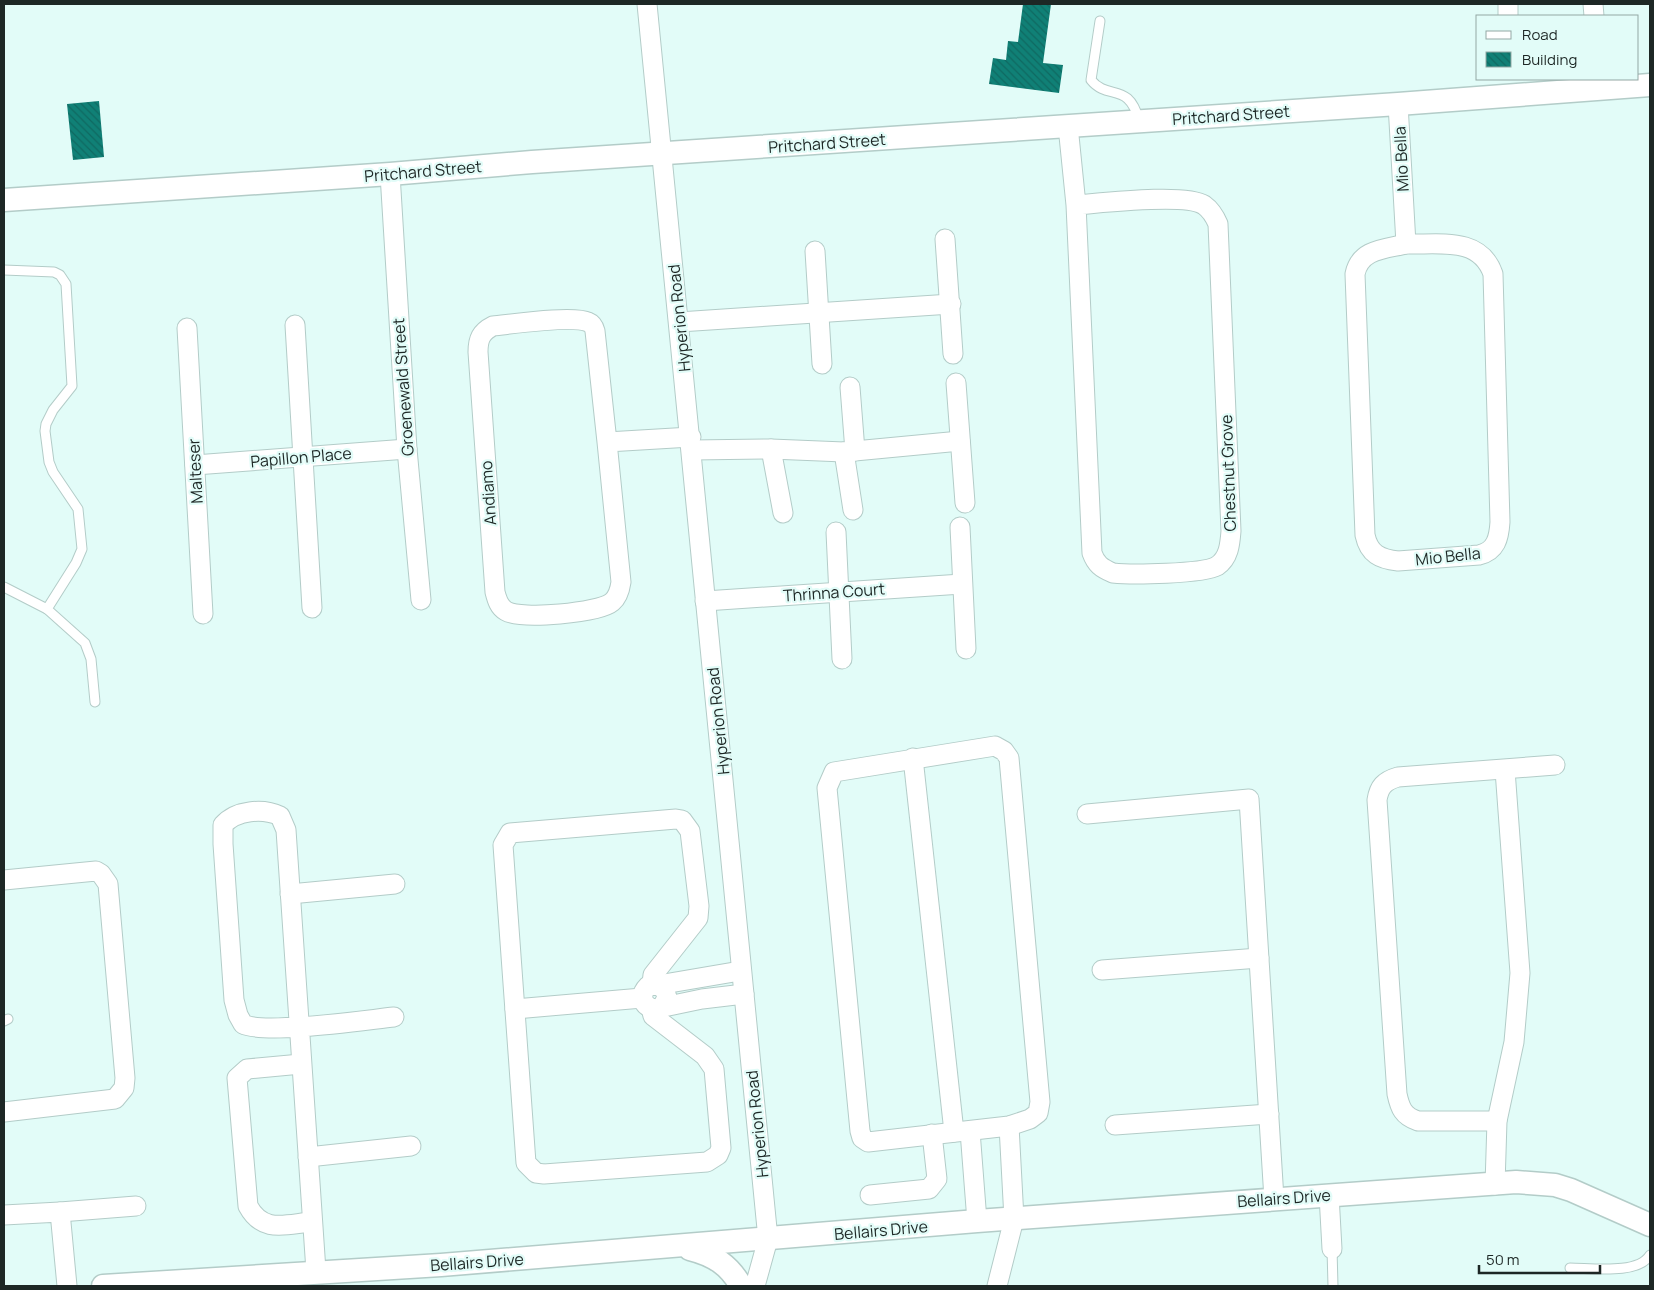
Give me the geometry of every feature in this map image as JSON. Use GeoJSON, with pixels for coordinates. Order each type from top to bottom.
{"type":"FeatureCollection","features":[{"type":"Feature","properties":{"kind":"street","name":"Hyperion Road"},"geometry":{"type":"LineString","coordinates":[[647,4],[692,444],[740,971],[744,994],[768,1239],[756,1286]]}},
{"type":"Feature","properties":{"kind":"street","name":"Pritchard Street"},"geometry":{"type":"LineString","coordinates":[[4,200],[390,174],[532,162],[662,155],[1398,104],[1600,84],[1650,85]]}},
{"type":"Feature","properties":{"kind":"street","name":"Mio Bella"},"geometry":{"type":"LineString","coordinates":[[1398,104],[1406,244]]}},
{"type":"Feature","properties":{"kind":"street","name":"Chestnut Grove"},"geometry":{"type":"LineString","coordinates":[[1068,126],[1076,205],[1092,553],[1096,562],[1103,569],[1113,573],[1194,571],[1217,566],[1224,559],[1230,548],[1231,531],[1218,224],[1214,214],[1204,205],[1183,199],[1076,205]]}},
{"type":"Feature","properties":{"kind":"street","name":"Groenewald Street"},"geometry":{"type":"LineString","coordinates":[[390,174],[407,448],[421,600]]}},
{"type":"Feature","properties":{"kind":"street"},"geometry":{"type":"LineString","coordinates":[[945,239],[954,354]]}},
{"type":"Feature","properties":{"kind":"street","name":"Mio Bella"},"geometry":{"type":"LineString","coordinates":[[1406,244],[1472,248],[1484,255],[1493,274],[1500,522],[1497,542],[1486,554],[1391,560],[1375,555],[1366,541],[1356,265],[1363,256],[1373,251],[1406,244]]}},
{"type":"Feature","properties":{"kind":"street"},"geometry":{"type":"LineString","coordinates":[[815,251],[822,364]]}},
{"type":"Feature","properties":{"kind":"street"},"geometry":{"type":"LineString","coordinates":[[679,322],[951,304]]}},
{"type":"Feature","properties":{"kind":"street","name":"Andiamo"},"geometry":{"type":"LineString","coordinates":[[573,320],[588,322],[594,325],[607,442],[621,582],[614,601],[605,607],[526,616],[505,610],[497,600],[495,592],[478,343],[485,330],[493,326],[573,320]]}},
{"type":"Feature","properties":{"kind":"street"},"geometry":{"type":"LineString","coordinates":[[295,325],[312,608]]}},
{"type":"Feature","properties":{"kind":"street","name":"Malteser"},"geometry":{"type":"LineString","coordinates":[[187,328],[204,614]]}},
{"type":"Feature","properties":{"kind":"street"},"geometry":{"type":"LineString","coordinates":[[956,383],[965,503]]}},
{"type":"Feature","properties":{"kind":"street"},"geometry":{"type":"LineString","coordinates":[[850,387],[849,452],[853,510]]}},
{"type":"Feature","properties":{"kind":"street"},"geometry":{"type":"LineString","coordinates":[[607,442],[692,444],[849,452],[960,441]]}},
{"type":"Feature","properties":{"kind":"street","name":"Papillon Place"},"geometry":{"type":"LineString","coordinates":[[195,465],[407,448]]}},
{"type":"Feature","properties":{"kind":"street"},"geometry":{"type":"LineString","coordinates":[[771,449],[782,513]]}},
{"type":"Feature","properties":{"kind":"street"},"geometry":{"type":"LineString","coordinates":[[960,527],[966,649]]}},
{"type":"Feature","properties":{"kind":"street"},"geometry":{"type":"LineString","coordinates":[[836,532],[842,659]]}},
{"type":"Feature","properties":{"kind":"street","name":"Thrinna Court"},"geometry":{"type":"LineString","coordinates":[[705,601],[962,584]]}},
{"type":"Feature","properties":{"kind":"street"},"geometry":{"type":"LineString","coordinates":[[995,746],[1004,751],[1009,758],[1040,1102],[1038,1112],[1030,1119],[1010,1126],[868,1142],[862,1138],[827,788],[828,781],[834,772],[912,758],[995,746]]}},
{"type":"Feature","properties":{"kind":"street"},"geometry":{"type":"LineString","coordinates":[[912,758],[962,1132],[977,1221]]}},
{"type":"Feature","properties":{"kind":"street"},"geometry":{"type":"LineString","coordinates":[[1498,1121],[1418,1121],[1409,1118],[1400,1106],[1397,1094],[1377,800],[1378,792],[1388,780],[1555,765]]}},
{"type":"Feature","properties":{"kind":"street"},"geometry":{"type":"LineString","coordinates":[[1495,1185],[1498,1121],[1514,1042],[1520,973],[1516,887],[1505,770]]}},
{"type":"Feature","properties":{"kind":"street"},"geometry":{"type":"LineString","coordinates":[[1088,814],[1250,800],[1274,1199]]}},
{"type":"Feature","properties":{"kind":"street"},"geometry":{"type":"LineString","coordinates":[[312,1279],[312,1222],[301,1064],[299,1026],[286,830],[280,816],[270,812],[244,813],[229,819],[223,825],[223,844],[234,1000],[238,1015],[243,1024],[250,1028],[299,1026],[394,1017]]}},
{"type":"Feature","properties":{"kind":"street"},"geometry":{"type":"LineString","coordinates":[[676,819],[686,824],[690,831],[699,906],[698,918],[653,975],[653,1016],[705,1056],[714,1069],[720,1148],[718,1155],[707,1162],[544,1174],[531,1169],[526,1163],[515,1009],[503,845],[510,833],[515,831],[676,819]]}},
{"type":"Feature","properties":{"kind":"street"},"geometry":{"type":"LineString","coordinates":[[4,880],[96,872],[106,879],[108,884],[125,1078],[124,1088],[115,1099],[4,1112]]}},
{"type":"Feature","properties":{"kind":"street"},"geometry":{"type":"LineString","coordinates":[[290,894],[395,884]]}},
{"type":"Feature","properties":{"kind":"street"},"geometry":{"type":"LineString","coordinates":[[1102,970],[1259,958]]}},
{"type":"Feature","properties":{"kind":"street"},"geometry":{"type":"LineString","coordinates":[[653,996],[740,971]]}},
{"type":"Feature","properties":{"kind":"street"},"geometry":{"type":"LineString","coordinates":[[515,1009],[653,996],[744,994]]}},
{"type":"Feature","properties":{"kind":"street"},"geometry":{"type":"LineString","coordinates":[[301,1064],[247,1069],[237,1078],[248,1206],[257,1220],[269,1225],[312,1222]]}},
{"type":"Feature","properties":{"kind":"street"},"geometry":{"type":"LineString","coordinates":[[1115,1125],[1269,1114]]}},
{"type":"Feature","properties":{"kind":"street"},"geometry":{"type":"LineString","coordinates":[[997,1286],[1014,1219],[1010,1126]]}},
{"type":"Feature","properties":{"kind":"street"},"geometry":{"type":"LineString","coordinates":[[870,1195],[929,1188],[934,1185],[937,1179],[932,1134]]}},
{"type":"Feature","properties":{"kind":"street"},"geometry":{"type":"LineString","coordinates":[[308,1157],[411,1146]]}},
{"type":"Feature","properties":{"kind":"street","name":"Bellairs Drive"},"geometry":{"type":"LineString","coordinates":[[104,1286],[312,1279],[441,1265],[977,1221],[1516,1182],[1555,1185],[1571,1190],[1650,1225]]}},
{"type":"Feature","properties":{"kind":"street"},"geometry":{"type":"LineString","coordinates":[[1329,1195],[1332,1250]]}},
{"type":"Feature","properties":{"kind":"street"},"geometry":{"type":"LineString","coordinates":[[4,1215],[136,1206]]}},
{"type":"Feature","properties":{"kind":"street"},"geometry":{"type":"LineString","coordinates":[[60,1212],[67,1286]]}},
{"type":"Feature","properties":{"kind":"street"},"geometry":{"type":"LineString","coordinates":[[682,1246],[713,1256],[724,1263],[742,1286]]}},
{"type":"Feature","properties":{"kind":"lane"},"geometry":{"type":"LineString","coordinates":[[1100,21],[1091,80],[1095,85],[1130,98],[1136,109],[1139,121]]}},
{"type":"Feature","properties":{"kind":"lane"},"geometry":{"type":"LineString","coordinates":[[4,270],[54,272],[64,280],[67,290],[72,386],[48,419],[45,431],[49,462],[53,472],[78,509],[82,549],[76,563],[47,609]]}},
{"type":"Feature","properties":{"kind":"lane"},"geometry":{"type":"LineString","coordinates":[[4,587],[47,609],[85,643],[91,659],[95,702]]}},
{"type":"Feature","properties":{"kind":"lane"},"geometry":{"type":"LineString","coordinates":[[1332,1250],[1333,1286]]}},
{"type":"Feature","properties":{"kind":"lane"},"geometry":{"type":"LineString","coordinates":[[1570,1268],[1632,1268],[1647,1261],[1650,1255]]}},
{"type":"Feature","properties":{"kind":"building"},"geometry":{"type":"Polygon","coordinates":[[[1023,4],[1051,4],[1043,63],[1063,65],[1059,93],[989,84],[993,58],[1006,60],[1008,41],[1018,42],[1023,4]]]}},
{"type":"Feature","properties":{"kind":"building"},"geometry":{"type":"Polygon","coordinates":[[[99,101],[104,157],[73,160],[67,104],[99,101]]]}}]}
